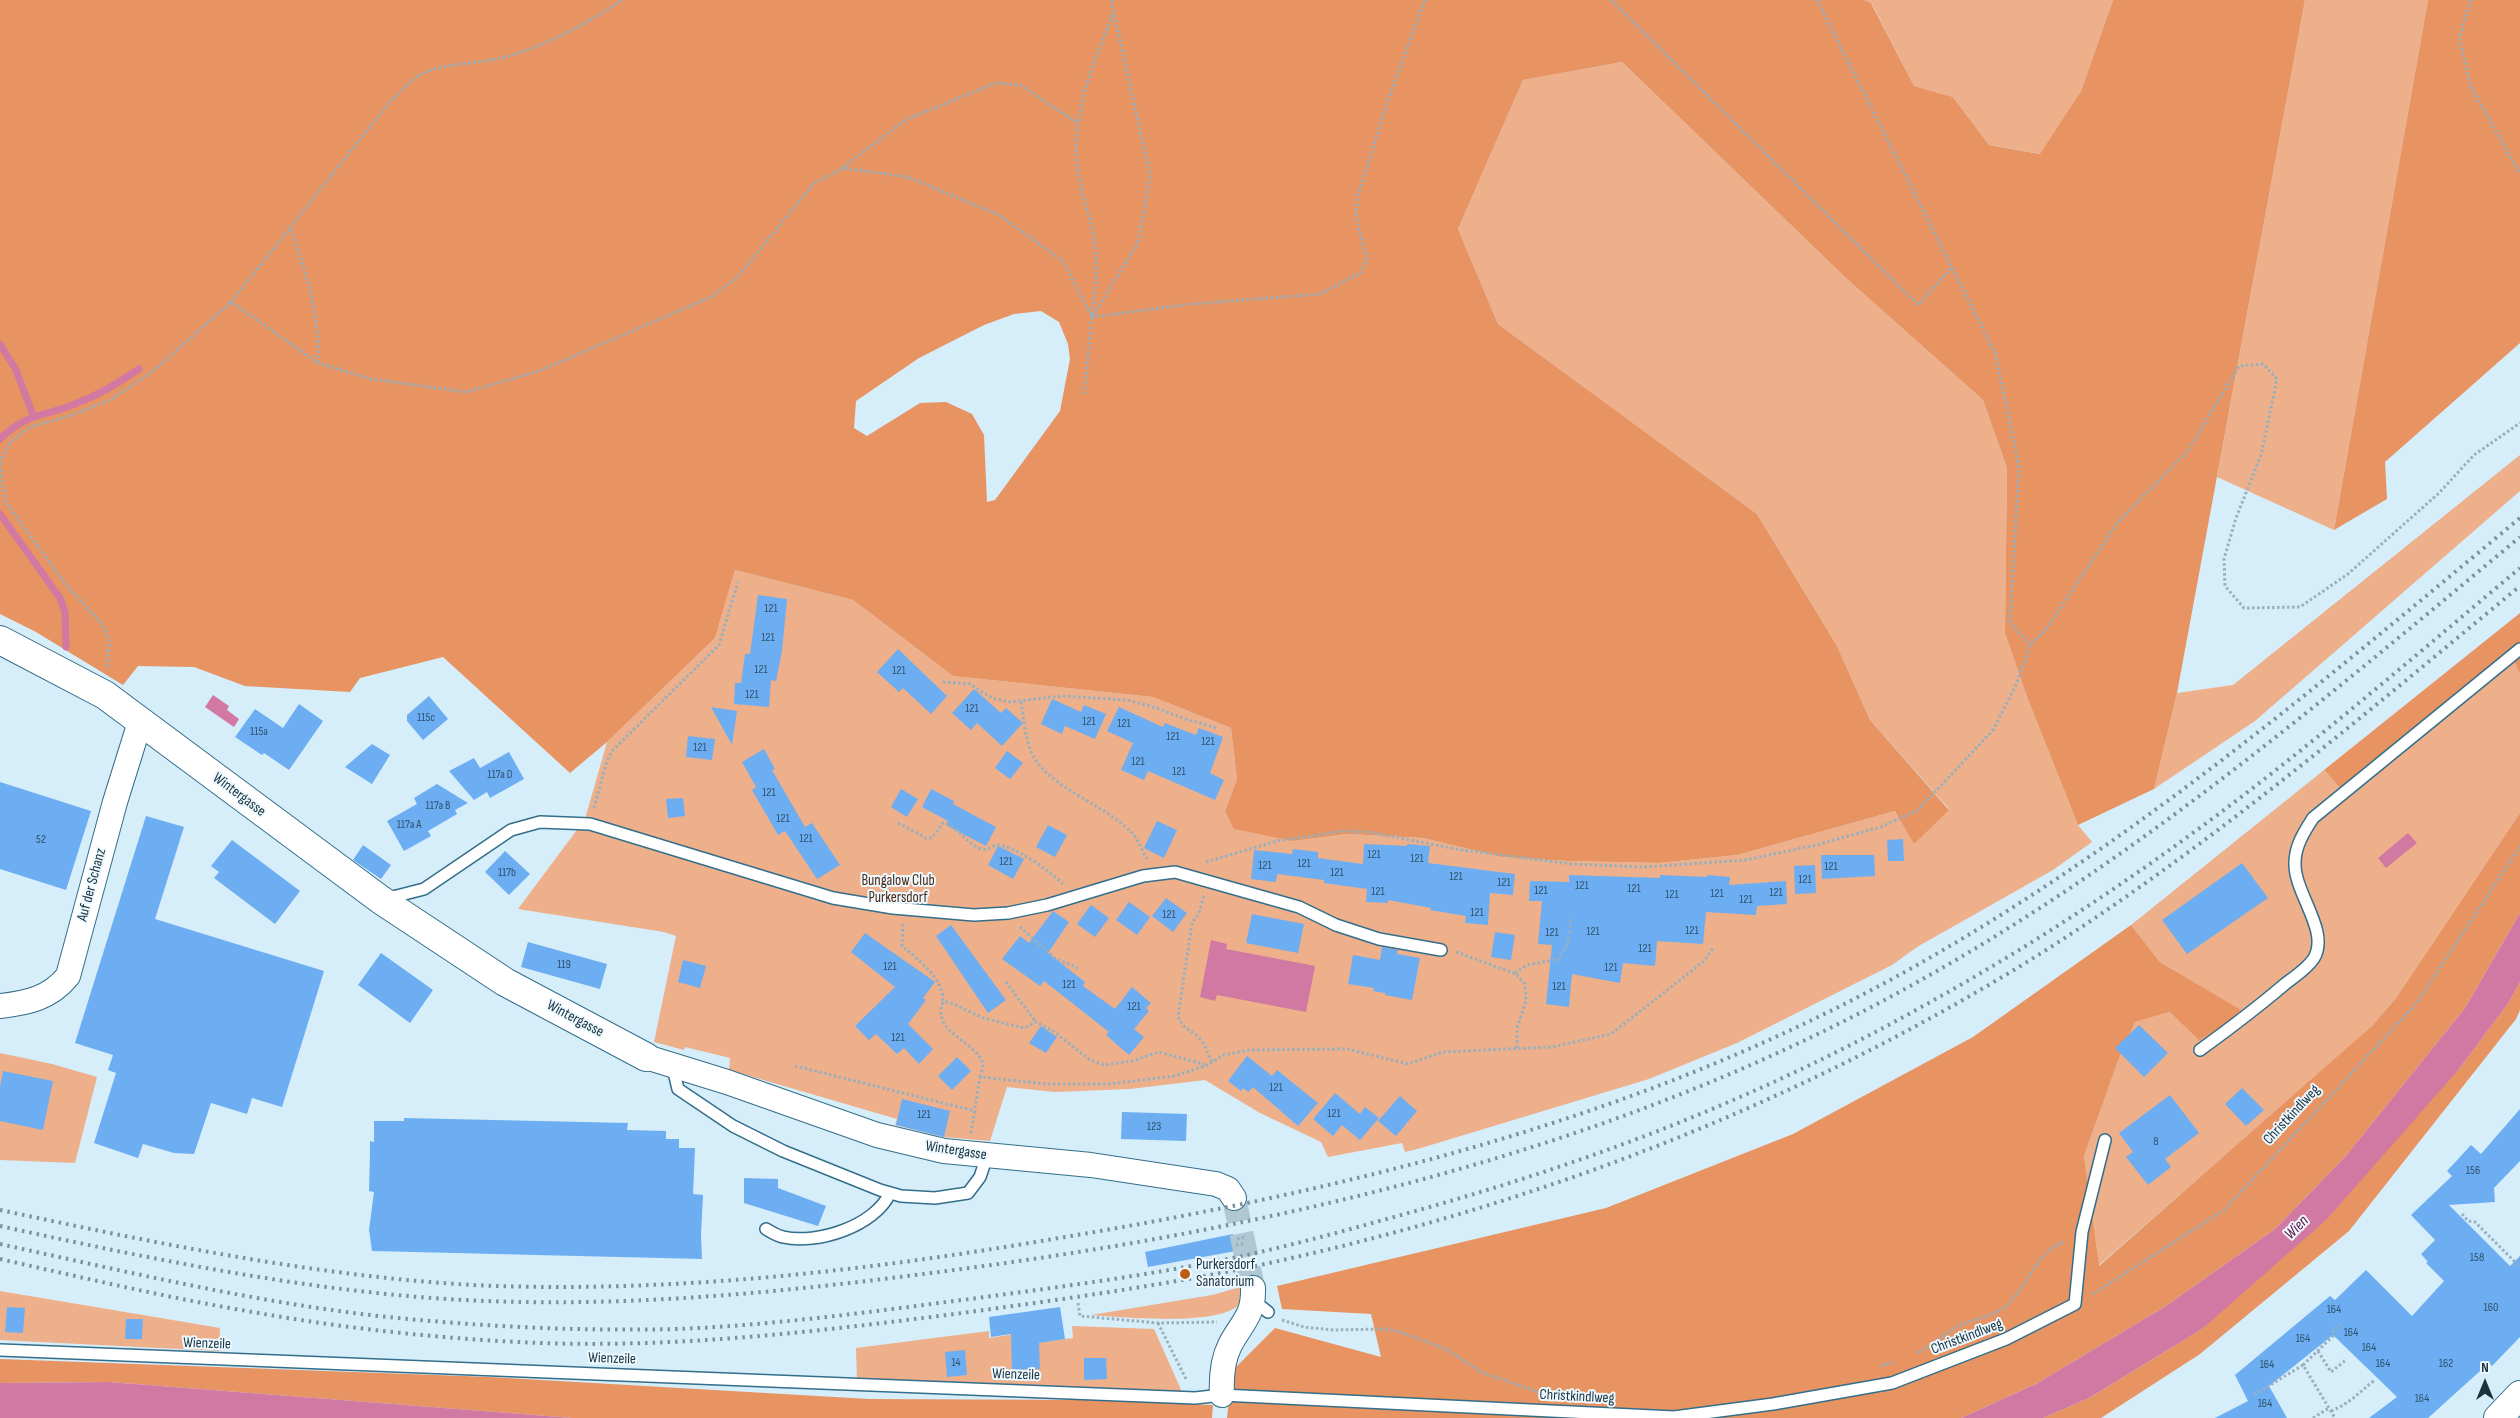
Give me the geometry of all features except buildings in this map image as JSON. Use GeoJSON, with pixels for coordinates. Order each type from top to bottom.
{"type":"FeatureCollection","features":[{"type":"Feature","properties":{"kind":"street","name":"Wintergasse"},"geometry":{"type":"LineString","coordinates":[[0,640],[105,695],[381,900],[505,982],[646,1057],[672,1064],[877,1135],[944,1150],[978,1155],[1091,1166],[1216,1184],[1228,1189],[1234,1198]]}},
{"type":"Feature","properties":{"kind":"street","name":"Auf der Schanz"},"geometry":{"type":"LineString","coordinates":[[0,1006],[18,1004],[42,997],[57,989],[68,976],[115,802],[140,722]]}},
{"type":"Feature","properties":{"kind":"street"},"geometry":{"type":"LineString","coordinates":[[1222,1395],[1220,1372],[1230,1345],[1256,1304]]}},
{"type":"Feature","properties":{"kind":"street"},"geometry":{"type":"LineString","coordinates":[[2498,1418],[2520,1395]]}},
{"type":"Feature","properties":{"kind":"lane"},"geometry":{"type":"LineString","coordinates":[[2200,1050],[2255,1009],[2314,958],[2318,942],[2314,920],[2296,876],[2294,862],[2299,842],[2313,818],[2520,650]]}},
{"type":"Feature","properties":{"kind":"lane"},"geometry":{"type":"LineString","coordinates":[[381,900],[424,889],[511,830],[540,822],[563,821],[590,824],[833,898],[907,909],[974,915],[1008,913],[1034,908],[1136,878],[1175,872],[1299,907],[1336,925],[1379,939],[1441,950]]}},
{"type":"Feature","properties":{"kind":"lane"},"geometry":{"type":"LineString","coordinates":[[672,1064],[678,1089],[733,1126],[783,1151],[901,1196],[935,1198],[968,1193],[980,1177],[978,1155]]}},
{"type":"Feature","properties":{"kind":"lane"},"geometry":{"type":"LineString","coordinates":[[2075,1304],[2080,1243],[2105,1140]]}},
{"type":"Feature","properties":{"kind":"lane"},"geometry":{"type":"LineString","coordinates":[[766,1229],[781,1237],[797,1239],[827,1235],[870,1218],[883,1206],[890,1192]]}},
{"type":"Feature","properties":{"kind":"lane","name":"Christkindlweg"},"geometry":{"type":"LineString","coordinates":[[1222,1395],[1674,1417],[1773,1404],[1892,1382],[2006,1339],[2075,1304]]}},
{"type":"Feature","properties":{"kind":"lane","name":"Wienzeile"},"geometry":{"type":"LineString","coordinates":[[0,1350],[1195,1398],[1222,1395]]}},
{"type":"Feature","properties":{"kind":"path"},"geometry":{"type":"LineString","coordinates":[[105,695],[109,640],[102,624],[67,586],[5,501],[0,464],[10,442],[30,427],[69,416],[110,400],[153,371],[231,302],[291,229],[392,99],[418,76],[450,64],[502,58],[533,48],[568,33],[622,0]]}},
{"type":"Feature","properties":{"kind":"path"},"geometry":{"type":"LineString","coordinates":[[1092,317],[1138,243],[1150,175],[1112,0]]}},
{"type":"Feature","properties":{"kind":"path"},"geometry":{"type":"LineString","coordinates":[[1092,317],[1191,304],[1320,294],[1362,272],[1367,258],[1356,218],[1357,198],[1389,97],[1425,0]]}},
{"type":"Feature","properties":{"kind":"path"},"geometry":{"type":"LineString","coordinates":[[1611,0],[1918,304],[1952,267]]}},
{"type":"Feature","properties":{"kind":"path"},"geometry":{"type":"LineString","coordinates":[[1817,0],[1995,353],[2018,466],[2010,622],[2030,645]]}},
{"type":"Feature","properties":{"kind":"path"},"geometry":{"type":"LineString","coordinates":[[2471,0],[2459,38],[2471,87],[2520,174]]}},
{"type":"Feature","properties":{"kind":"path"},"geometry":{"type":"LineString","coordinates":[[1084,394],[1096,262],[1095,243],[1078,172],[1078,124],[1087,80],[1114,11]]}},
{"type":"Feature","properties":{"kind":"path"},"geometry":{"type":"LineString","coordinates":[[231,302],[318,363],[371,379],[466,392],[539,371],[711,297],[737,278],[813,184],[843,168],[907,119],[996,84],[1020,85],[1078,124]]}},
{"type":"Feature","properties":{"kind":"path"},"geometry":{"type":"LineString","coordinates":[[843,168],[908,177],[999,215],[1063,261],[1092,317]]}},
{"type":"Feature","properties":{"kind":"path"},"geometry":{"type":"LineString","coordinates":[[291,229],[314,298],[318,330],[318,363]]}},
{"type":"Feature","properties":{"kind":"path"},"geometry":{"type":"LineString","coordinates":[[1175,872],[1277,841],[1343,831],[1369,832],[1505,856],[1572,864],[1653,867],[1746,860],[1816,845],[1881,827],[1918,810],[1993,730],[2016,685],[2030,645],[2047,628],[2117,523],[2188,451],[2239,366],[2263,364],[2277,379],[2261,456],[2236,518],[2224,559],[2225,586],[2244,608],[2300,607],[2348,574],[2439,493],[2474,455],[2520,422]]}},
{"type":"Feature","properties":{"kind":"path"},"geometry":{"type":"LineString","coordinates":[[590,824],[607,761],[612,751],[719,645],[738,582]]}},
{"type":"Feature","properties":{"kind":"path"},"geometry":{"type":"LineString","coordinates":[[943,682],[970,684],[992,698],[1020,702],[1062,696],[1127,700],[1217,728]]}},
{"type":"Feature","properties":{"kind":"path"},"geometry":{"type":"LineString","coordinates":[[1020,702],[1031,751],[1036,760],[1060,784],[1113,816],[1129,829],[1137,838],[1146,857],[1160,874]]}},
{"type":"Feature","properties":{"kind":"path"},"geometry":{"type":"LineString","coordinates":[[898,823],[926,838],[932,838],[943,823],[961,831],[972,845],[983,849],[991,848],[995,845],[1008,848],[1056,877],[1075,896]]}},
{"type":"Feature","properties":{"kind":"path","name":"Christkindlweg"},"geometry":{"type":"LineString","coordinates":[[2075,1304],[2114,1283],[2224,1210],[2416,1004],[2520,846]]}},
{"type":"Feature","properties":{"kind":"path"},"geometry":{"type":"LineString","coordinates":[[1206,880],[1202,905],[1192,923],[1178,1016],[1185,1029],[1198,1036],[1210,1064]]}},
{"type":"Feature","properties":{"kind":"path"},"geometry":{"type":"LineString","coordinates":[[907,909],[902,930],[902,946],[936,980],[943,993],[941,1015],[949,1031],[980,1059],[983,1066],[975,1111],[978,1155]]}},
{"type":"Feature","properties":{"kind":"path"},"geometry":{"type":"LineString","coordinates":[[1008,913],[1034,942],[1056,959],[1078,968]]}},
{"type":"Feature","properties":{"kind":"path"},"geometry":{"type":"LineString","coordinates":[[1515,974],[1527,964],[1558,959],[1568,944],[1571,917]]}},
{"type":"Feature","properties":{"kind":"path"},"geometry":{"type":"LineString","coordinates":[[980,1077],[1047,1084],[1109,1084],[1175,1076],[1210,1064],[1223,1055],[1250,1050],[1347,1049],[1408,1064],[1443,1052],[1552,1047],[1611,1034],[1703,962],[1714,947]]}},
{"type":"Feature","properties":{"kind":"path"},"geometry":{"type":"LineString","coordinates":[[1441,950],[1467,955],[1515,974],[1522,979],[1526,989],[1526,1001],[1517,1028],[1517,1049]]}},
{"type":"Feature","properties":{"kind":"path"},"geometry":{"type":"LineString","coordinates":[[1006,982],[1036,1022],[1054,1031],[1090,1060],[1104,1065],[1132,1061],[1159,1052],[1210,1064]]}},
{"type":"Feature","properties":{"kind":"path"},"geometry":{"type":"LineString","coordinates":[[943,1002],[949,1002],[983,1018],[1024,1028],[1036,1022]]}},
{"type":"Feature","properties":{"kind":"path"},"geometry":{"type":"LineString","coordinates":[[795,1066],[975,1111]]}},
{"type":"Feature","properties":{"kind":"path"},"geometry":{"type":"LineString","coordinates":[[2462,1214],[2468,1221],[2475,1222],[2520,1267]]}},
{"type":"Feature","properties":{"kind":"path"},"geometry":{"type":"LineString","coordinates":[[1237,1239],[1244,1238]]}},
{"type":"Feature","properties":{"kind":"path"},"geometry":{"type":"LineString","coordinates":[[1911,1356],[1957,1327],[1996,1313],[2005,1306],[2039,1260],[2053,1247],[2064,1242],[2080,1243]]}},
{"type":"Feature","properties":{"kind":"path"},"geometry":{"type":"LineString","coordinates":[[1236,1245],[1246,1243]]}},
{"type":"Feature","properties":{"kind":"path"},"geometry":{"type":"LineString","coordinates":[[1078,1302],[1080,1316],[1158,1323],[1212,1323],[1256,1304],[1283,1321],[1304,1327],[1334,1330],[1384,1329],[1400,1332],[1446,1349],[1481,1372],[1550,1395]]}},
{"type":"Feature","properties":{"kind":"path"},"geometry":{"type":"LineString","coordinates":[[1158,1323],[1195,1398]]}},
{"type":"Feature","properties":{"kind":"path"},"geometry":{"type":"LineString","coordinates":[[2254,1395],[2303,1365],[2333,1336],[2333,1332],[2340,1324]]}},
{"type":"Feature","properties":{"kind":"path"},"geometry":{"type":"LineString","coordinates":[[2318,1352],[2331,1372],[2346,1360]]}},
{"type":"Feature","properties":{"kind":"path"},"geometry":{"type":"LineString","coordinates":[[1878,1367],[1896,1362]]}},
{"type":"Feature","properties":{"kind":"path"},"geometry":{"type":"LineString","coordinates":[[2303,1365],[2335,1418]]}},
{"type":"Feature","properties":{"kind":"path"},"geometry":{"type":"LineString","coordinates":[[2313,1418],[2352,1401],[2360,1391],[2375,1380]]}},
{"type":"Feature","properties":{"kind":"green space"},"geometry":{"type":"Polygon","coordinates":[[[1864,0],[2113,0],[2081,91],[2041,154],[1989,145],[1953,97],[1914,86],[1872,4],[1864,0]]]}},
{"type":"Feature","properties":{"kind":"green space"},"geometry":{"type":"Polygon","coordinates":[[[2305,0],[2428,0],[2334,530],[2217,477],[2305,0]]]}},
{"type":"Feature","properties":{"kind":"green space","name":"Bungalow Club Purkersdorf"},"geometry":{"type":"Polygon","coordinates":[[[1622,62],[1847,279],[1983,400],[2007,468],[2005,633],[2027,697],[2078,825],[2092,842],[2053,870],[1917,947],[1892,965],[1737,1043],[1649,1079],[1421,1148],[1405,1152],[1402,1143],[1328,1157],[1321,1142],[1260,1113],[1205,1080],[1130,1089],[1055,1092],[1007,1087],[990,1141],[944,1137],[895,1125],[897,1119],[729,1070],[730,1058],[685,1047],[684,1050],[654,1042],[676,936],[664,932],[518,909],[585,819],[607,742],[715,638],[735,570],[853,600],[953,676],[1153,697],[1231,728],[1237,779],[1225,811],[1293,841],[1347,834],[1423,838],[1502,857],[1659,863],[1737,855],[1895,811],[1914,843],[1949,809],[1870,720],[1837,646],[1757,514],[1498,324],[1458,229],[1523,80],[1622,62]]]}},
{"type":"Feature","properties":{"kind":"green space"},"geometry":{"type":"Polygon","coordinates":[[[2520,455],[2520,491],[2255,721],[2154,789],[2177,693],[2233,685],[2520,455]]]}},
{"type":"Feature","properties":{"kind":"green space"},"geometry":{"type":"Polygon","coordinates":[[[2511,652],[2520,674],[2520,813],[2396,998],[2372,1026],[2335,1060],[2098,1266],[2084,1156],[2118,1061],[2135,1022],[2170,1012],[2240,1010],[2160,962],[2131,925],[2324,770],[2340,788],[2511,652]]]}},
{"type":"Feature","properties":{"kind":"green space"},"geometry":{"type":"Polygon","coordinates":[[[0,1053],[52,1064],[97,1077],[75,1163],[0,1160],[0,1053]]]}},
{"type":"Feature","properties":{"kind":"green space"},"geometry":{"type":"Polygon","coordinates":[[[1244,1286],[1242,1301],[1232,1309],[1216,1315],[1195,1318],[1148,1319],[1091,1315],[1212,1295],[1244,1286]]]}},
{"type":"Feature","properties":{"kind":"green space"},"geometry":{"type":"Polygon","coordinates":[[[0,1291],[220,1328],[219,1351],[0,1340],[0,1291]]]}},
{"type":"Feature","properties":{"kind":"green space"},"geometry":{"type":"Polygon","coordinates":[[[1072,1326],[1154,1329],[1183,1394],[857,1380],[856,1348],[989,1331],[989,1338],[1034,1331],[1036,1343],[1073,1338],[1072,1326]]]}},
{"type":"Feature","properties":{"kind":"shaded area"},"geometry":{"type":"Polygon","coordinates":[[[0,0],[1864,0],[1871,3],[1914,86],[1953,97],[1989,145],[2040,154],[2081,91],[2113,0],[2305,0],[2177,693],[2154,789],[2078,825],[2027,697],[2005,633],[2007,468],[1983,400],[1847,279],[1622,62],[1523,80],[1458,229],[1498,324],[1757,514],[1837,646],[1870,720],[1949,810],[1914,844],[1895,811],[1737,855],[1659,863],[1502,857],[1423,838],[1347,834],[1293,841],[1234,829],[1225,811],[1237,779],[1231,728],[1153,697],[953,676],[853,600],[735,570],[715,638],[607,742],[570,773],[443,657],[360,678],[350,692],[245,686],[194,667],[138,666],[123,685],[36,632],[0,614],[0,0]],[[1041,311],[1014,314],[984,325],[919,358],[856,401],[854,428],[867,436],[920,403],[946,402],[972,414],[984,435],[987,502],[995,500],[1060,411],[1070,359],[1068,344],[1059,322],[1041,311]]]}},
{"type":"Feature","properties":{"kind":"shaded area"},"geometry":{"type":"Polygon","coordinates":[[[2428,0],[2520,0],[2520,343],[2385,462],[2387,499],[2334,530],[2428,0]]]}},
{"type":"Feature","properties":{"kind":"shaded area"},"geometry":{"type":"Polygon","coordinates":[[[2520,613],[2520,674],[2511,653],[2340,788],[2324,770],[2520,613]]]}},
{"type":"Feature","properties":{"kind":"shaded area"},"geometry":{"type":"Polygon","coordinates":[[[2520,813],[2520,913],[2465,1008],[2345,1157],[2275,1229],[2166,1306],[2036,1384],[1961,1418],[1227,1418],[1232,1371],[1275,1328],[1381,1357],[1371,1314],[1282,1309],[1277,1286],[1606,1208],[1793,1134],[1973,1037],[2131,925],[2160,962],[2241,1010],[2224,1026],[2199,1040],[2170,1012],[2135,1022],[2118,1061],[2084,1156],[2099,1266],[2372,1026],[2396,998],[2520,813]]]}},
{"type":"Feature","properties":{"kind":"shaded area"},"geometry":{"type":"Polygon","coordinates":[[[2520,982],[2520,1010],[2516,1019],[2349,1231],[2200,1354],[2101,1418],[2043,1418],[2089,1398],[2202,1329],[2459,1069],[2509,1002],[2520,982]]]}},
{"type":"Feature","properties":{"kind":"shaded area"},"geometry":{"type":"Polygon","coordinates":[[[0,1359],[490,1377],[869,1399],[1087,1400],[1213,1405],[1212,1418],[573,1418],[109,1382],[0,1383],[0,1359]]]}},
{"type":"Feature","properties":{"kind":"water"},"geometry":{"type":"Polygon","coordinates":[[[213,695],[229,706],[227,710],[239,719],[234,727],[205,707],[213,695]]]}},
{"type":"Feature","properties":{"kind":"water"},"geometry":{"type":"Polygon","coordinates":[[[2408,833],[2417,843],[2386,868],[2378,858],[2408,833]]]}},
{"type":"Feature","properties":{"kind":"water","name":"Wien"},"geometry":{"type":"Polygon","coordinates":[[[2520,913],[2520,982],[2509,1002],[2459,1069],[2327,1219],[2202,1329],[2089,1398],[2043,1418],[1961,1418],[2036,1384],[2166,1306],[2275,1229],[2345,1157],[2465,1008],[2520,913]]]}},
{"type":"Feature","properties":{"kind":"water"},"geometry":{"type":"Polygon","coordinates":[[[1211,940],[1227,944],[1226,949],[1315,966],[1306,1012],[1217,995],[1215,1001],[1200,997],[1211,940]]]}},
{"type":"Feature","properties":{"kind":"water"},"geometry":{"type":"Polygon","coordinates":[[[109,1382],[573,1418],[0,1418],[0,1383],[109,1382]]]}},
{"type":"Feature","properties":{"kind":"waterway"},"geometry":{"type":"LineString","coordinates":[[0,344],[16,370],[33,415]]}},
{"type":"Feature","properties":{"kind":"waterway"},"geometry":{"type":"LineString","coordinates":[[0,439],[10,430],[28,419],[92,397],[139,369]]}},
{"type":"Feature","properties":{"kind":"waterway"},"geometry":{"type":"LineString","coordinates":[[0,514],[60,598],[65,612],[66,647]]}},
{"type":"Feature","properties":{"kind":"tunnel"},"geometry":{"type":"LineString","coordinates":[[1234,1198],[1253,1288]]}},
{"type":"Feature","properties":{"kind":"railway"},"geometry":{"type":"LineString","coordinates":[[0,1210],[176,1246],[294,1266],[413,1281],[546,1287],[693,1283],[841,1270],[914,1261],[1167,1219],[1275,1197],[1381,1172],[1487,1143],[1591,1110],[1693,1072],[1794,1029],[1892,979],[1977,930],[2139,822],[2217,764],[2294,704],[2520,518]]}},
{"type":"Feature","properties":{"kind":"railway"},"geometry":{"type":"LineString","coordinates":[[0,1226],[215,1270],[377,1293],[493,1301],[616,1301],[739,1294],[862,1282],[1050,1257],[1176,1235],[1302,1209],[1427,1178],[1550,1141],[1671,1098],[1789,1048],[1903,990],[1987,941],[2068,890],[2222,779],[2372,660],[2520,537]]}},
{"type":"Feature","properties":{"kind":"railway"},"geometry":{"type":"LineString","coordinates":[[0,1244],[214,1290],[322,1309],[377,1316],[492,1325],[646,1330],[790,1321],[1045,1289],[1214,1262],[1333,1234],[1486,1190],[1615,1147],[1678,1123],[1802,1069],[1925,1005],[2049,932],[2207,823],[2315,739],[2520,568]]}},
{"type":"Feature","properties":{"kind":"railway"},"geometry":{"type":"LineString","coordinates":[[0,1259],[180,1299],[315,1322],[465,1339],[593,1344],[752,1337],[962,1313],[1175,1281],[1246,1268],[1351,1244],[1455,1215],[1558,1182],[1659,1145],[1758,1104],[1855,1058],[1950,1007],[2043,952],[2106,911],[2228,822],[2346,730],[2520,586]]}},
{"type":"Feature","properties":{"kind":"place","name":"Purkersdorf Sanatorium"},"geometry":{"type":"Point","coordinates":[1185,1274]}}]}
